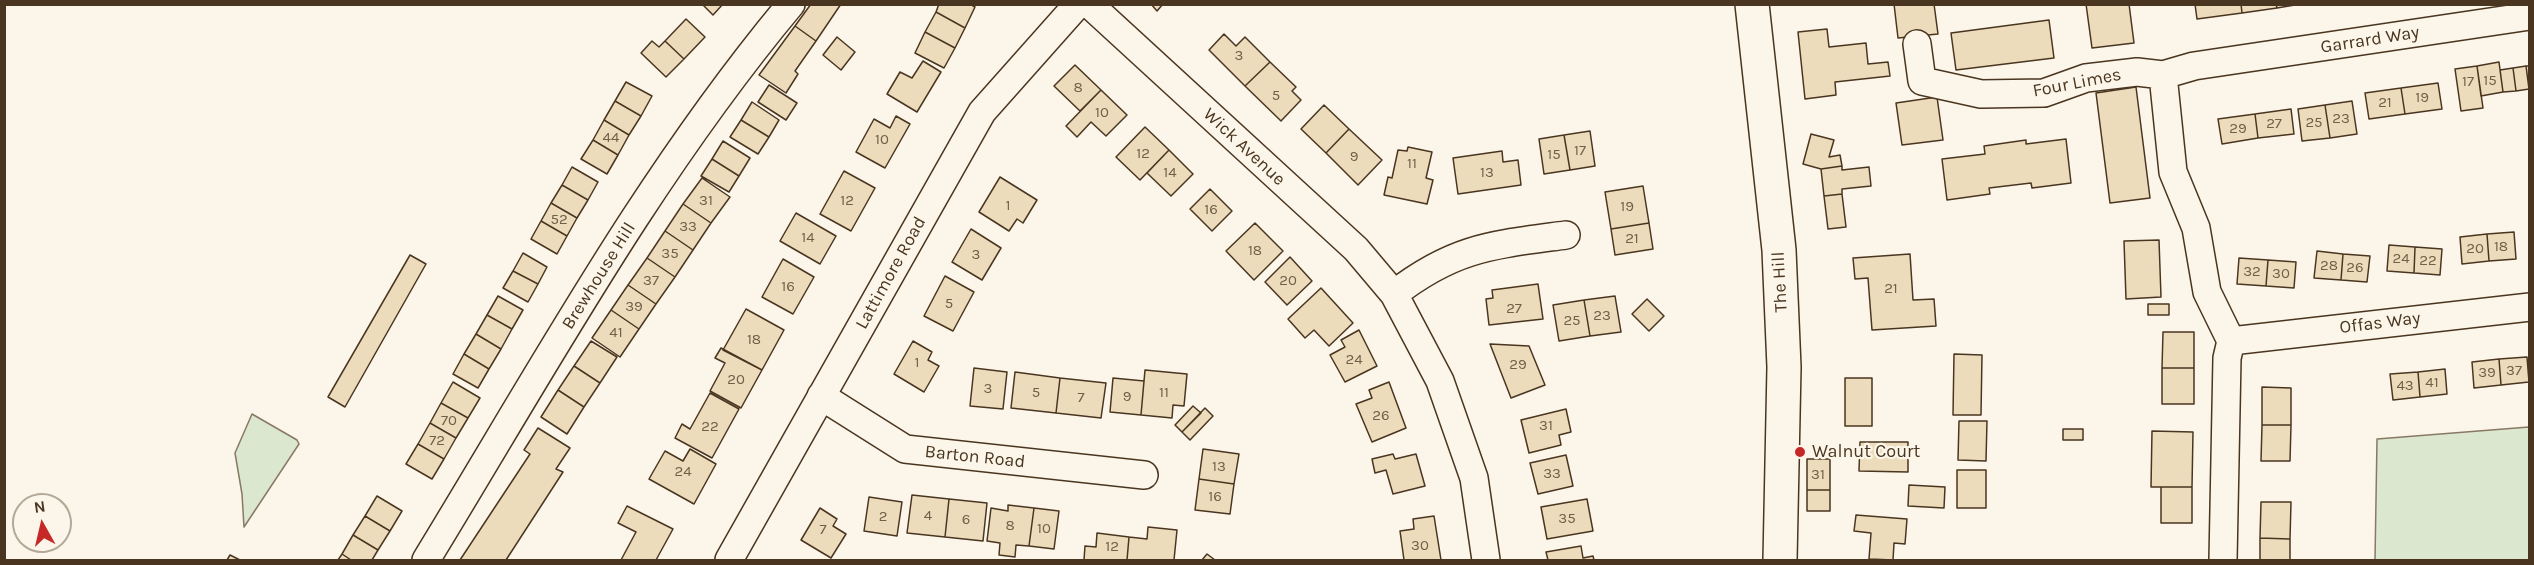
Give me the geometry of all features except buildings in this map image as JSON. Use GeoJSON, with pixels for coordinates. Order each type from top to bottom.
{"type":"FeatureCollection","features":[{"type":"Feature","properties":{"kind":"main road","name":"The Hill"},"geometry":{"type":"LineString","coordinates":[[1752,4],[1779,250],[1784,367],[1780,561]]}},
{"type":"Feature","properties":{"kind":"street","name":"Brewhouse Hill"},"geometry":{"type":"LineString","coordinates":[[426,561],[668,166],[742,63],[791,4]]}},
{"type":"Feature","properties":{"kind":"street","name":"Lattimore Road"},"geometry":{"type":"LineString","coordinates":[[729,561],[982,112],[1078,4]]}},
{"type":"Feature","properties":{"kind":"street","name":"Wick Avenue"},"geometry":{"type":"LineString","coordinates":[[1089,4],[1356,249],[1394,294],[1440,381],[1474,478],[1486,561]]}},
{"type":"Feature","properties":{"kind":"street","name":"Garrard Way"},"geometry":{"type":"LineString","coordinates":[[2210,64],[2529,16]]}},
{"type":"Feature","properties":{"kind":"street","name":"Four Limes"},"geometry":{"type":"LineString","coordinates":[[1917,44],[1922,81],[1981,94],[2044,93],[2086,78],[2137,72],[2163,75],[2210,64]]}},
{"type":"Feature","properties":{"kind":"street"},"geometry":{"type":"LineString","coordinates":[[2163,75],[2173,172],[2196,228],[2207,292],[2231,341],[2227,358],[2223,561]]}},
{"type":"Feature","properties":{"kind":"street"},"geometry":{"type":"LineString","coordinates":[[1394,294],[1423,272],[1465,253],[1493,245],[1566,235]]}},
{"type":"Feature","properties":{"kind":"street","name":"Offas Way"},"geometry":{"type":"LineString","coordinates":[[2231,341],[2529,307]]}},
{"type":"Feature","properties":{"kind":"street","name":"Barton Road"},"geometry":{"type":"LineString","coordinates":[[821,396],[905,449],[1144,475]]}},
{"type":"Feature","properties":{"kind":"green space"},"geometry":{"type":"Polygon","coordinates":[[[252,414],[297,440],[299,444],[244,527],[242,494],[235,453],[252,414]]]}},
{"type":"Feature","properties":{"kind":"green space"},"geometry":{"type":"Polygon","coordinates":[[[2529,427],[2529,560],[2375,560],[2377,439],[2529,427]]]}},
{"type":"Feature","properties":{"kind":"place","name":"Walnut Court"},"geometry":{"type":"Point","coordinates":[1800,452]}}]}
